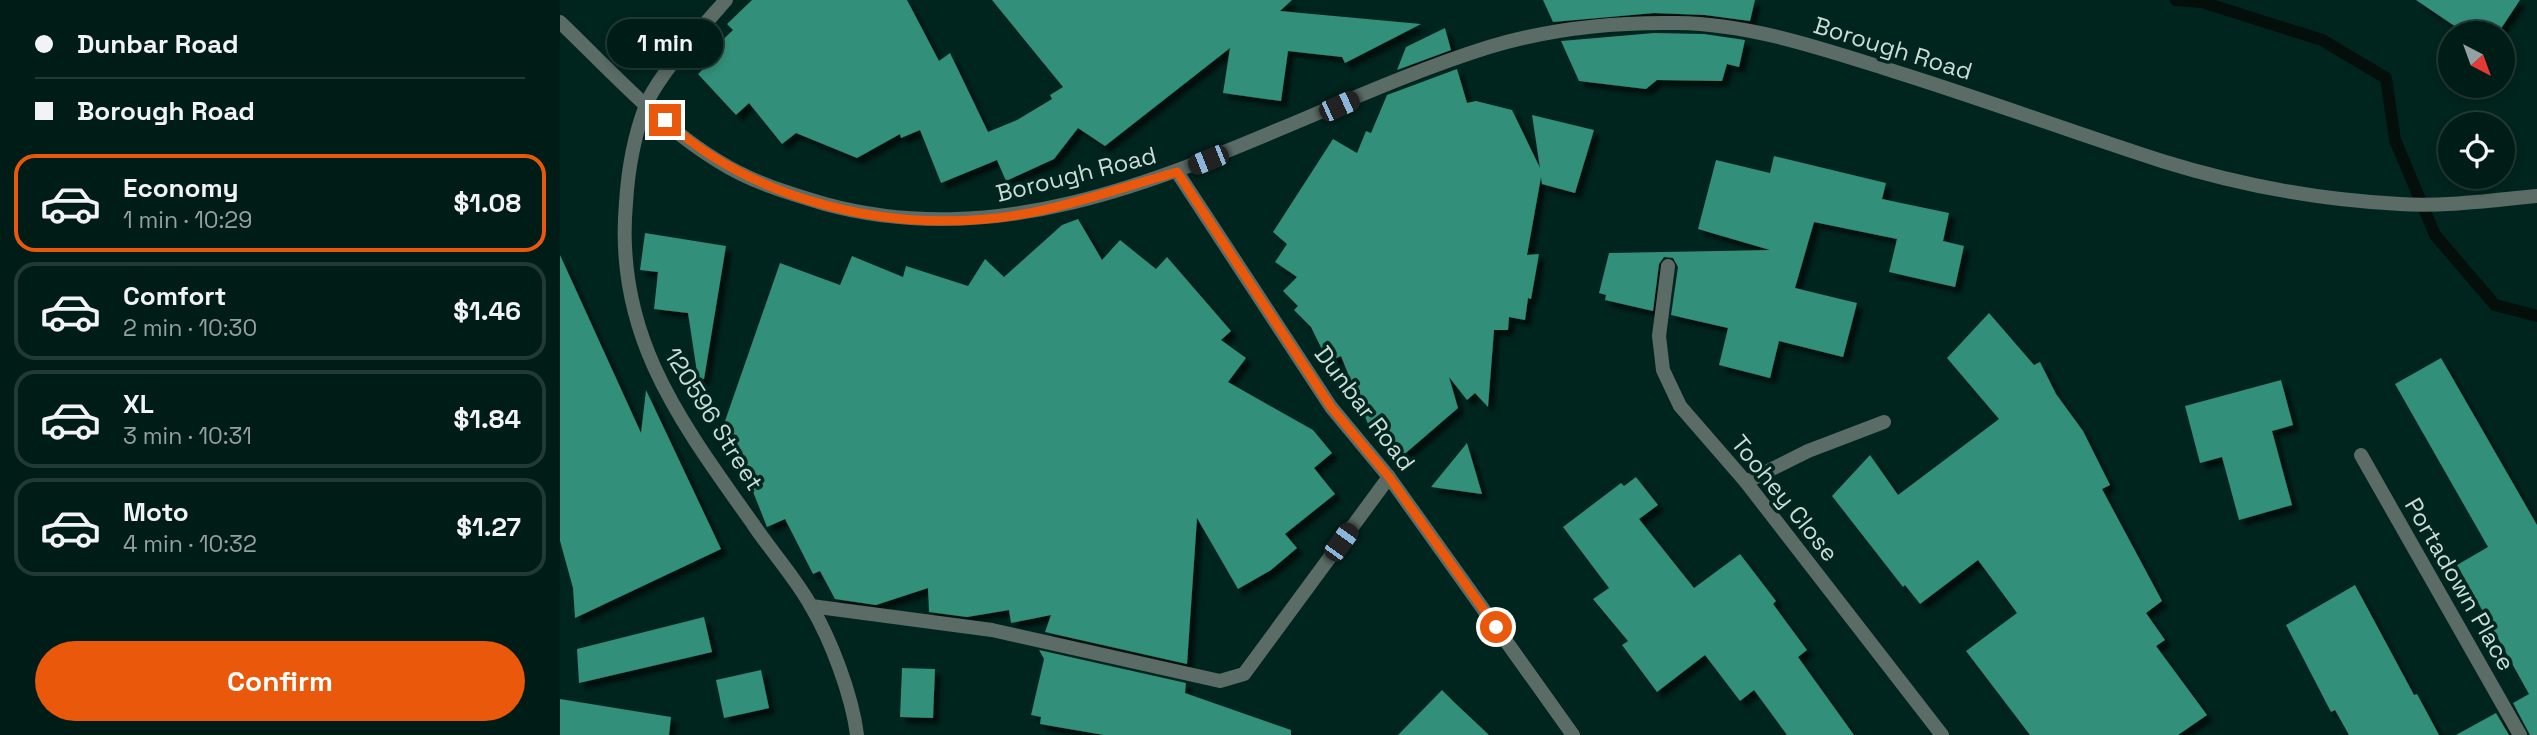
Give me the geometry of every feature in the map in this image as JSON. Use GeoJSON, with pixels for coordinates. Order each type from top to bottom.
{"type":"FeatureCollection","features":[{"type":"Feature","properties":{"kind":"street","name":"120596 Street"},"geometry":{"type":"LineString","coordinates":[[726,0],[685,48],[647,103],[629,168],[622,238],[629,301],[661,386],[811,606],[845,685],[857,735]]}},
{"type":"Feature","properties":{"kind":"street","name":"Borough Road"},"geometry":{"type":"LineString","coordinates":[[560,22],[684,137],[718,162],[758,182],[854,211],[946,221],[988,219],[1034,211],[1177,172],[1402,78],[1492,46],[1552,32],[1678,23],[1805,43],[2168,162],[2264,188],[2403,205],[2537,196]]}},
{"type":"Feature","properties":{"kind":"street","name":"Dunbar Road"},"geometry":{"type":"LineString","coordinates":[[1177,172],[1331,407],[1389,477],[1573,735]]}},
{"type":"Feature","properties":{"kind":"street","name":"Toohey Close"},"geometry":{"type":"LineString","coordinates":[[1668,266],[1659,336],[1662,370],[1679,406],[1746,482],[1942,735]]}},
{"type":"Feature","properties":{"kind":"street"},"geometry":{"type":"LineString","coordinates":[[1746,482],[1808,451],[1884,422]]}},
{"type":"Feature","properties":{"kind":"street","name":"Portadown Place"},"geometry":{"type":"LineString","coordinates":[[2361,455],[2520,735]]}},
{"type":"Feature","properties":{"kind":"street"},"geometry":{"type":"LineString","coordinates":[[811,606],[992,630],[1220,681],[1244,674],[1389,477]]}},
{"type":"Feature","properties":{"kind":"building"},"geometry":{"type":"Polygon","coordinates":[[[752,0],[907,0],[939,61],[950,53],[988,132],[1017,120],[1052,99],[1050,95],[1063,87],[992,0],[1292,0],[1280,11],[1421,24],[1345,63],[1342,57],[1288,51],[1281,101],[1223,93],[1230,48],[1105,146],[1078,128],[1054,159],[1006,181],[997,160],[941,183],[920,130],[901,138],[900,134],[857,158],[796,133],[782,144],[749,103],[736,115],[698,74],[709,63],[704,58],[733,30],[727,24],[752,0]]]}},
{"type":"Feature","properties":{"kind":"building"},"geometry":{"type":"Polygon","coordinates":[[[1543,0],[1755,0],[1750,21],[1705,15],[1654,13],[1553,22],[1543,0]]]}},
{"type":"Feature","properties":{"kind":"building"},"geometry":{"type":"Polygon","coordinates":[[[2416,0],[2520,0],[2506,21],[2447,21],[2416,0]]]}},
{"type":"Feature","properties":{"kind":"building"},"geometry":{"type":"Polygon","coordinates":[[[1445,28],[1451,50],[1397,70],[1406,47],[1445,28]]]}},
{"type":"Feature","properties":{"kind":"building"},"geometry":{"type":"Polygon","coordinates":[[[1654,33],[1704,34],[1745,40],[1739,67],[1727,64],[1722,81],[1657,80],[1646,89],[1579,81],[1561,41],[1654,33]]]}},
{"type":"Feature","properties":{"kind":"building"},"geometry":{"type":"Polygon","coordinates":[[[1457,69],[1467,103],[1476,101],[1512,110],[1540,168],[1532,115],[1594,130],[1575,193],[1542,184],[1541,177],[1527,255],[1539,254],[1531,299],[1528,298],[1525,320],[1509,317],[1508,330],[1494,330],[1488,407],[1475,393],[1467,400],[1449,377],[1458,408],[1400,458],[1382,413],[1368,424],[1341,356],[1328,362],[1311,327],[1294,310],[1298,306],[1283,291],[1297,277],[1275,262],[1287,244],[1273,232],[1333,139],[1357,153],[1366,131],[1371,133],[1387,95],[1457,69]]]}},
{"type":"Feature","properties":{"kind":"building"},"geometry":{"type":"Polygon","coordinates":[[[1774,156],[1886,183],[1882,199],[1949,213],[1943,241],[1964,246],[1955,287],[1889,272],[1897,239],[1814,222],[1795,288],[1857,303],[1843,357],[1779,341],[1770,378],[1719,365],[1728,328],[1671,315],[1678,267],[1673,258],[1664,257],[1659,264],[1653,311],[1605,300],[1606,295],[1599,293],[1609,253],[1770,250],[1698,229],[1716,160],[1770,173],[1774,156]]]}},
{"type":"Feature","properties":{"kind":"building"},"geometry":{"type":"Polygon","coordinates":[[[1078,219],[1102,260],[1120,240],[1156,269],[1167,257],[1231,331],[1221,340],[1246,358],[1228,382],[1313,430],[1332,453],[1314,468],[1335,494],[1285,534],[1297,548],[1271,570],[1238,589],[1197,518],[1187,664],[1045,632],[1051,615],[1011,623],[1009,610],[967,617],[929,612],[928,588],[876,605],[835,599],[820,571],[813,574],[785,519],[767,527],[725,421],[780,263],[840,285],[852,256],[903,277],[906,266],[968,286],[985,259],[1004,277],[1062,225],[1078,219]]]}},
{"type":"Feature","properties":{"kind":"building"},"geometry":{"type":"Polygon","coordinates":[[[645,233],[726,246],[704,379],[698,379],[688,313],[654,309],[658,272],[640,270],[645,233]]]}},
{"type":"Feature","properties":{"kind":"building"},"geometry":{"type":"Polygon","coordinates":[[[560,255],[641,433],[646,390],[721,549],[575,618],[573,588],[560,541],[560,255]]]}},
{"type":"Feature","properties":{"kind":"building"},"geometry":{"type":"Polygon","coordinates":[[[1989,313],[2034,365],[2040,362],[2056,394],[2083,431],[2110,485],[2102,489],[2162,601],[2146,613],[2165,640],[2156,646],[2207,715],[2178,735],[2030,735],[1966,651],[2017,613],[1978,560],[1920,604],[1905,585],[1903,587],[1832,496],[1870,455],[1898,495],[1999,419],[1947,358],[1989,313]]]}},
{"type":"Feature","properties":{"kind":"building"},"geometry":{"type":"Polygon","coordinates":[[[2441,358],[2537,525],[2537,735],[2530,735],[2513,703],[2529,694],[2457,565],[2488,547],[2395,384],[2441,358]]]}},
{"type":"Feature","properties":{"kind":"building"},"geometry":{"type":"Polygon","coordinates":[[[2281,380],[2293,425],[2272,431],[2292,505],[2239,520],[2222,457],[2200,463],[2185,406],[2281,380]]]}},
{"type":"Feature","properties":{"kind":"building"},"geometry":{"type":"Polygon","coordinates":[[[1467,443],[1482,494],[1431,487],[1467,443]]]}},
{"type":"Feature","properties":{"kind":"building"},"geometry":{"type":"Polygon","coordinates":[[[1636,477],[1658,505],[1639,519],[1694,588],[1740,554],[1776,601],[1773,604],[1807,650],[1798,657],[1854,735],[1787,735],[1754,690],[1740,701],[1705,655],[1657,692],[1622,645],[1628,641],[1593,599],[1609,588],[1563,527],[1621,483],[1624,486],[1636,477]]]}},
{"type":"Feature","properties":{"kind":"building"},"geometry":{"type":"Polygon","coordinates":[[[2355,585],[2414,695],[2417,694],[2439,735],[2349,735],[2335,710],[2331,712],[2286,625],[2355,585]]]}},
{"type":"Feature","properties":{"kind":"building"},"geometry":{"type":"Polygon","coordinates":[[[704,617],[712,652],[579,683],[577,649],[704,617]]]}},
{"type":"Feature","properties":{"kind":"building"},"geometry":{"type":"Polygon","coordinates":[[[1039,650],[1186,683],[1185,693],[1291,730],[1291,735],[1104,735],[1040,724],[1041,717],[1031,715],[1044,659],[1039,650]]]}},
{"type":"Feature","properties":{"kind":"building"},"geometry":{"type":"Polygon","coordinates":[[[902,668],[935,669],[933,718],[900,717],[902,668]]]}},
{"type":"Feature","properties":{"kind":"building"},"geometry":{"type":"Polygon","coordinates":[[[761,670],[769,708],[724,718],[716,680],[761,670]]]}},
{"type":"Feature","properties":{"kind":"building"},"geometry":{"type":"Polygon","coordinates":[[[1442,690],[1455,703],[1489,735],[1398,735],[1442,690]]]}},
{"type":"Feature","properties":{"kind":"building"},"geometry":{"type":"Polygon","coordinates":[[[560,699],[671,717],[669,735],[560,735],[560,699]]]}},
{"type":"Feature","properties":{"kind":"building"},"geometry":{"type":"Polygon","coordinates":[[[2496,713],[2509,735],[2456,735],[2496,713]]]}},
{"type":"Feature","properties":{"kind":"waterway"},"geometry":{"type":"LineString","coordinates":[[2176,0],[2202,2],[2322,40],[2386,78],[2395,140],[2435,235],[2495,305],[2537,316]]}},
{"type":"Feature","properties":{"kind":"route"},"geometry":{"type":"LineString","coordinates":[[665,120],[718,162],[758,182],[854,211],[904,217],[946,221],[988,219],[1034,211],[1177,172],[1331,407],[1389,477],[1496,627]]}}]}
